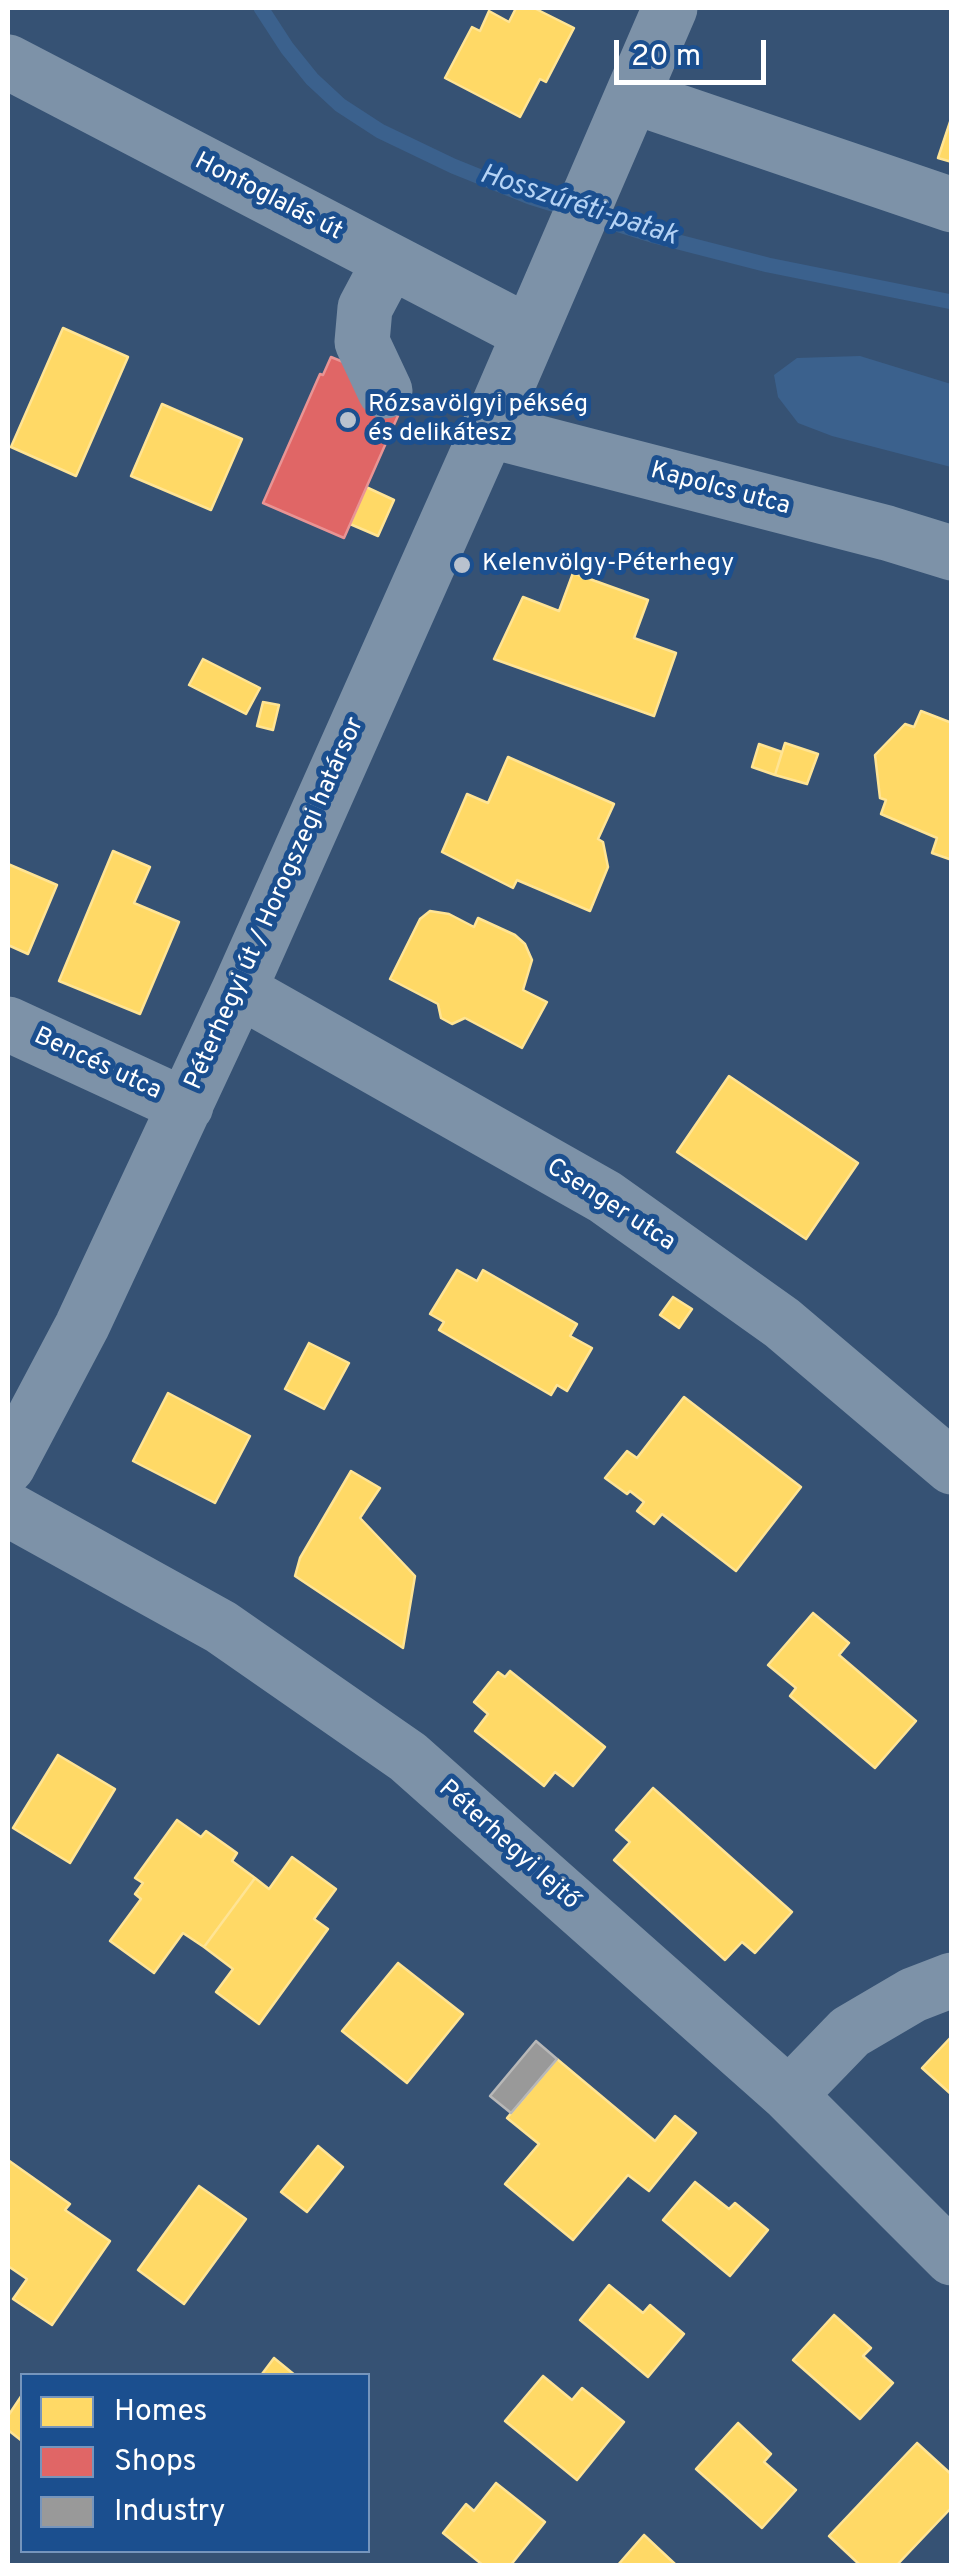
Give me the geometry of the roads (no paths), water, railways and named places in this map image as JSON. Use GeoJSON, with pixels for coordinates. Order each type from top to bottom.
{"type":"FeatureCollection","features":[{"type":"Feature","properties":{"kind":"street","name":"Péterhegyi út / Horogszegi határsor"},"geometry":{"type":"LineString","coordinates":[[8,1466],[82,1326],[239,990],[670,8]]}},
{"type":"Feature","properties":{"kind":"street","name":"Honfoglalás út"},"geometry":{"type":"LineString","coordinates":[[8,62],[529,333]]}},
{"type":"Feature","properties":{"kind":"street"},"geometry":{"type":"LineString","coordinates":[[632,96],[952,205]]}},
{"type":"Feature","properties":{"kind":"street"},"geometry":{"type":"LineString","coordinates":[[384,391],[362,342],[364,308],[390,261]]}},
{"type":"Feature","properties":{"kind":"street","name":"Kapolcs utca"},"geometry":{"type":"LineString","coordinates":[[488,430],[870,528],[952,553]]}},
{"type":"Feature","properties":{"kind":"street","name":"Csenger utca"},"geometry":{"type":"LineString","coordinates":[[239,990],[604,1197],[782,1323],[952,1467]]}},
{"type":"Feature","properties":{"kind":"street","name":"Bencés utca"},"geometry":{"type":"LineString","coordinates":[[8,1024],[186,1106]]}},
{"type":"Feature","properties":{"kind":"street","name":"Péterhegyi lejtő"},"geometry":{"type":"LineString","coordinates":[[8,1509],[221,1627],[408,1756],[789,2095],[952,2258]]}},
{"type":"Feature","properties":{"kind":"street"},"geometry":{"type":"LineString","coordinates":[[789,2095],[850,2032],[913,1995],[952,1980]]}},
{"type":"Feature","properties":{"kind":"water"},"geometry":{"type":"Polygon","coordinates":[[[860,356],[951,384],[951,467],[832,436],[798,423],[778,397],[774,375],[797,358],[860,356]]]}},
{"type":"Feature","properties":{"kind":"waterway","name":"Hosszúréti-patak"},"geometry":{"type":"LineString","coordinates":[[261,8],[312,79],[340,105],[380,131],[453,166],[530,197],[655,236],[768,265],[952,302]]}},
{"type":"Feature","properties":{"kind":"place","name":"Rózsavölgyi pékség és delikátesz"},"geometry":{"type":"Point","coordinates":[348,420]}},
{"type":"Feature","properties":{"kind":"place","name":"Kelenvölgy-Péterhegy"},"geometry":{"type":"Point","coordinates":[462,565]}}]}
